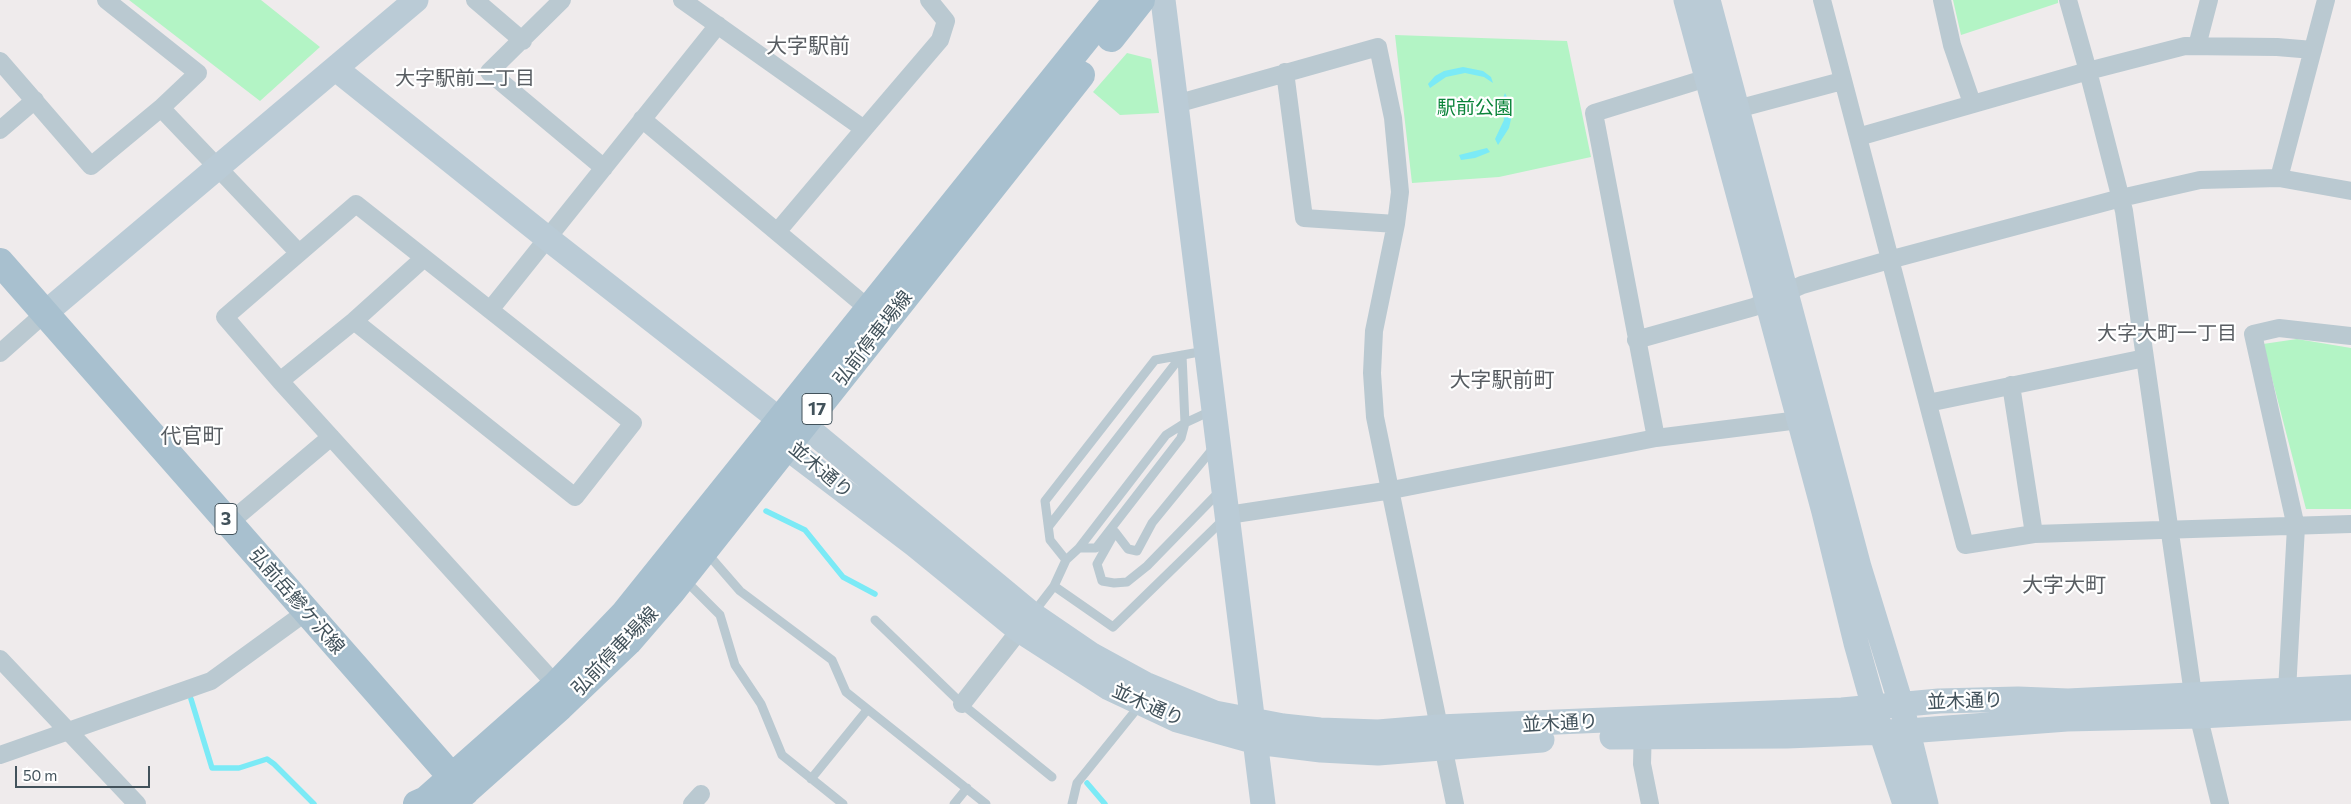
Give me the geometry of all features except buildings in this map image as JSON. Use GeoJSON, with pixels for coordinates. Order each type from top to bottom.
{"type":"FeatureCollection","features":[{"type":"Feature","properties":{"kind":"main road","name":"弘前停車場線"},"geometry":{"type":"LineString","coordinates":[[461,794],[560,707],[628,642],[682,578],[786,447],[792,423],[869,309],[1117,0]]}},
{"type":"Feature","properties":{"kind":"main road","name":"弘前停車場線"},"geometry":{"type":"LineString","coordinates":[[461,794],[556,685],[650,584],[792,423],[1141,0]]}},
{"type":"Feature","properties":{"kind":"main road","name":"弘前岳鰺ケ沢線"},"geometry":{"type":"LineString","coordinates":[[0,262],[230,523],[461,794]]}},
{"type":"Feature","properties":{"kind":"main road"},"geometry":{"type":"LineString","coordinates":[[417,804],[426,800],[461,794]]}},
{"type":"Feature","properties":{"kind":"street"},"geometry":{"type":"LineString","coordinates":[[0,61],[91,166],[161,108],[198,73],[106,0]]}},
{"type":"Feature","properties":{"kind":"street"},"geometry":{"type":"LineString","coordinates":[[0,353],[416,0]]}},
{"type":"Feature","properties":{"kind":"street"},"geometry":{"type":"LineString","coordinates":[[475,0],[523,41]]}},
{"type":"Feature","properties":{"kind":"street"},"geometry":{"type":"LineString","coordinates":[[562,0],[490,72],[604,168]]}},
{"type":"Feature","properties":{"kind":"street"},"geometry":{"type":"LineString","coordinates":[[682,0],[864,129]]}},
{"type":"Feature","properties":{"kind":"street"},"geometry":{"type":"LineString","coordinates":[[777,232],[940,40],[946,22],[929,0]]}},
{"type":"Feature","properties":{"kind":"street"},"geometry":{"type":"LineString","coordinates":[[1163,0],[1263,804]]}},
{"type":"Feature","properties":{"kind":"street"},"geometry":{"type":"LineString","coordinates":[[1686,0],[1707,78],[1777,297],[1901,704],[1926,804]]}},
{"type":"Feature","properties":{"kind":"street"},"geometry":{"type":"LineString","coordinates":[[1708,0],[1737,109],[1777,297],[1799,420],[1874,707],[1905,804]]}},
{"type":"Feature","properties":{"kind":"street"},"geometry":{"type":"LineString","coordinates":[[1822,0],[1965,545],[2034,534],[2351,524]]}},
{"type":"Feature","properties":{"kind":"street"},"geometry":{"type":"LineString","coordinates":[[1942,0],[1952,45],[1972,103]]}},
{"type":"Feature","properties":{"kind":"street"},"geometry":{"type":"LineString","coordinates":[[2068,0],[2121,198],[2196,705],[2220,804]]}},
{"type":"Feature","properties":{"kind":"street"},"geometry":{"type":"LineString","coordinates":[[2197,46],[2209,0]]}},
{"type":"Feature","properties":{"kind":"street"},"geometry":{"type":"LineString","coordinates":[[2279,178],[2326,0]]}},
{"type":"Feature","properties":{"kind":"street"},"geometry":{"type":"LineString","coordinates":[[490,310],[718,26]]}},
{"type":"Feature","properties":{"kind":"street"},"geometry":{"type":"LineString","coordinates":[[1858,136],[2088,71],[2185,46],[2277,46],[2313,50]]}},
{"type":"Feature","properties":{"kind":"street"},"geometry":{"type":"LineString","coordinates":[[1176,104],[1378,47],[1393,118],[1400,192],[1396,224],[1374,331],[1372,373],[1375,418],[1392,490],[1455,804]]}},
{"type":"Feature","properties":{"kind":"street","name":"並木通り"},"geometry":{"type":"LineString","coordinates":[[336,69],[547,238],[792,423],[1026,622],[1108,688],[1177,720],[1254,732],[1320,730],[1378,732],[1441,738],[1643,728],[1901,704],[2018,698],[2196,705],[2351,708]]}},
{"type":"Feature","properties":{"kind":"street"},"geometry":{"type":"LineString","coordinates":[[1285,72],[1304,218],[1396,224]]}},
{"type":"Feature","properties":{"kind":"street"},"geometry":{"type":"LineString","coordinates":[[1656,438],[1594,112],[1707,78]]}},
{"type":"Feature","properties":{"kind":"street"},"geometry":{"type":"LineString","coordinates":[[1737,109],[1842,81]]}},
{"type":"Feature","properties":{"kind":"street"},"geometry":{"type":"LineString","coordinates":[[0,130],[35,100]]}},
{"type":"Feature","properties":{"kind":"street"},"geometry":{"type":"LineString","coordinates":[[161,108],[217,170],[299,253]]}},
{"type":"Feature","properties":{"kind":"street"},"geometry":{"type":"LineString","coordinates":[[642,119],[869,309]]}},
{"type":"Feature","properties":{"kind":"street"},"geometry":{"type":"LineString","coordinates":[[1636,340],[1777,297],[1802,285],[1889,260],[2121,198],[2200,180],[2279,178],[2351,191]]}},
{"type":"Feature","properties":{"kind":"street"},"geometry":{"type":"LineString","coordinates":[[354,321],[575,497],[633,423],[356,204],[225,317],[331,438],[556,685]]}},
{"type":"Feature","properties":{"kind":"street"},"geometry":{"type":"LineString","coordinates":[[280,381],[354,321],[424,258]]}},
{"type":"Feature","properties":{"kind":"street"},"geometry":{"type":"LineString","coordinates":[[2287,691],[2296,527],[2253,334],[2280,328],[2351,336]]}},
{"type":"Feature","properties":{"kind":"street"},"geometry":{"type":"LineString","coordinates":[[1928,403],[2145,358]]}},
{"type":"Feature","properties":{"kind":"street"},"geometry":{"type":"LineString","coordinates":[[2011,385],[2034,534]]}},
{"type":"Feature","properties":{"kind":"street"},"geometry":{"type":"LineString","coordinates":[[1228,515],[1392,490],[1656,438],[1799,420]]}},
{"type":"Feature","properties":{"kind":"street"},"geometry":{"type":"LineString","coordinates":[[230,523],[331,438]]}},
{"type":"Feature","properties":{"kind":"street","name":"並木通り"},"geometry":{"type":"LineString","coordinates":[[786,447],[915,545],[1026,622],[1146,684],[1254,732]]}},
{"type":"Feature","properties":{"kind":"street"},"geometry":{"type":"LineString","coordinates":[[0,756],[211,681],[306,612]]}},
{"type":"Feature","properties":{"kind":"street"},"geometry":{"type":"LineString","coordinates":[[962,704],[1026,622]]}},
{"type":"Feature","properties":{"kind":"street"},"geometry":{"type":"LineString","coordinates":[[0,659],[137,804]]}},
{"type":"Feature","properties":{"kind":"street","name":"並木通り"},"geometry":{"type":"LineString","coordinates":[[1643,728],[1787,736],[1908,731],[2067,719],[2196,705],[2287,691],[2351,688]]}},
{"type":"Feature","properties":{"kind":"street"},"geometry":{"type":"LineString","coordinates":[[1643,728],[1642,764],[1650,804]]}},
{"type":"Feature","properties":{"kind":"lane"},"geometry":{"type":"LineString","coordinates":[[1066,560],[1050,540],[1045,501],[1155,360],[1208,350]]}},
{"type":"Feature","properties":{"kind":"lane"},"geometry":{"type":"LineString","coordinates":[[1079,548],[1096,548],[1181,438],[1186,423],[1182,355]]}},
{"type":"Feature","properties":{"kind":"lane"},"geometry":{"type":"LineString","coordinates":[[1049,526],[1182,355]]}},
{"type":"Feature","properties":{"kind":"lane"},"geometry":{"type":"LineString","coordinates":[[1026,622],[1054,586],[1066,560],[1079,548],[1166,435],[1215,409]]}},
{"type":"Feature","properties":{"kind":"lane"},"geometry":{"type":"LineString","coordinates":[[1219,441],[1152,523],[1137,551],[1128,549],[1115,532],[1097,564],[1102,581],[1114,583],[1127,582],[1147,566],[1224,486]]}},
{"type":"Feature","properties":{"kind":"lane"},"geometry":{"type":"LineString","coordinates":[[1054,586],[1113,627],[1228,515]]}},
{"type":"Feature","properties":{"kind":"lane"},"geometry":{"type":"LineString","coordinates":[[703,552],[713,560],[740,591],[832,660],[846,692],[986,804]]}},
{"type":"Feature","properties":{"kind":"lane"},"geometry":{"type":"LineString","coordinates":[[682,578],[720,615],[735,665],[762,704],[782,756],[843,804]]}},
{"type":"Feature","properties":{"kind":"lane"},"geometry":{"type":"LineString","coordinates":[[875,620],[962,704],[1052,777]]}},
{"type":"Feature","properties":{"kind":"lane"},"geometry":{"type":"LineString","coordinates":[[1072,804],[1077,783],[1140,704]]}},
{"type":"Feature","properties":{"kind":"lane"},"geometry":{"type":"LineString","coordinates":[[811,779],[867,710]]}},
{"type":"Feature","properties":{"kind":"lane"},"geometry":{"type":"LineString","coordinates":[[954,804],[966,788]]}},
{"type":"Feature","properties":{"kind":"green space"},"geometry":{"type":"Polygon","coordinates":[[[129,0],[261,0],[320,47],[260,101],[129,0]]]}},
{"type":"Feature","properties":{"kind":"green space"},"geometry":{"type":"Polygon","coordinates":[[[1953,0],[2058,0],[2058,3],[1961,35],[1953,0]]]}},
{"type":"Feature","properties":{"kind":"green space","name":"駅前公園"},"geometry":{"type":"Polygon","coordinates":[[[1395,35],[1567,41],[1591,157],[1499,177],[1412,183],[1395,35]]]}},
{"type":"Feature","properties":{"kind":"green space"},"geometry":{"type":"Polygon","coordinates":[[[1127,53],[1151,59],[1159,113],[1120,115],[1093,92],[1127,53]]]}},
{"type":"Feature","properties":{"kind":"green space"},"geometry":{"type":"Polygon","coordinates":[[[2297,339],[2351,348],[2351,509],[2306,509],[2263,344],[2297,339]]]}},
{"type":"Feature","properties":{"kind":"water"},"geometry":{"type":"Polygon","coordinates":[[[1463,67],[1483,71],[1491,77],[1493,83],[1484,77],[1465,73],[1446,77],[1430,88],[1428,84],[1435,76],[1444,71],[1463,67]]]}},
{"type":"Feature","properties":{"kind":"water"},"geometry":{"type":"Polygon","coordinates":[[[1505,93],[1509,101],[1511,119],[1509,128],[1498,145],[1495,139],[1504,120],[1502,101],[1505,93]]]}},
{"type":"Feature","properties":{"kind":"water"},"geometry":{"type":"Polygon","coordinates":[[[1487,148],[1490,152],[1475,158],[1461,160],[1459,155],[1487,148]]]}},
{"type":"Feature","properties":{"kind":"waterway"},"geometry":{"type":"LineString","coordinates":[[766,511],[805,530],[843,577],[875,594]]}},
{"type":"Feature","properties":{"kind":"waterway"},"geometry":{"type":"LineString","coordinates":[[191,699],[212,768],[239,768],[267,759],[314,804]]}},
{"type":"Feature","properties":{"kind":"waterway"},"geometry":{"type":"LineString","coordinates":[[1087,783],[1105,804]]}},
{"type":"Feature","properties":{"kind":"district","name":"大字駅前"},"geometry":{"type":"Point","coordinates":[808,46]}},
{"type":"Feature","properties":{"kind":"district","name":"大字駅前二丁目"},"geometry":{"type":"Point","coordinates":[465,78]}},
{"type":"Feature","properties":{"kind":"district","name":"大字大町一丁目"},"geometry":{"type":"Point","coordinates":[2167,333]}},
{"type":"Feature","properties":{"kind":"district","name":"大字駅前町"},"geometry":{"type":"Point","coordinates":[1502,380]}},
{"type":"Feature","properties":{"kind":"district","name":"代官町"},"geometry":{"type":"Point","coordinates":[192,436]}},
{"type":"Feature","properties":{"kind":"district","name":"大字大町"},"geometry":{"type":"Point","coordinates":[2064,585]}}]}
